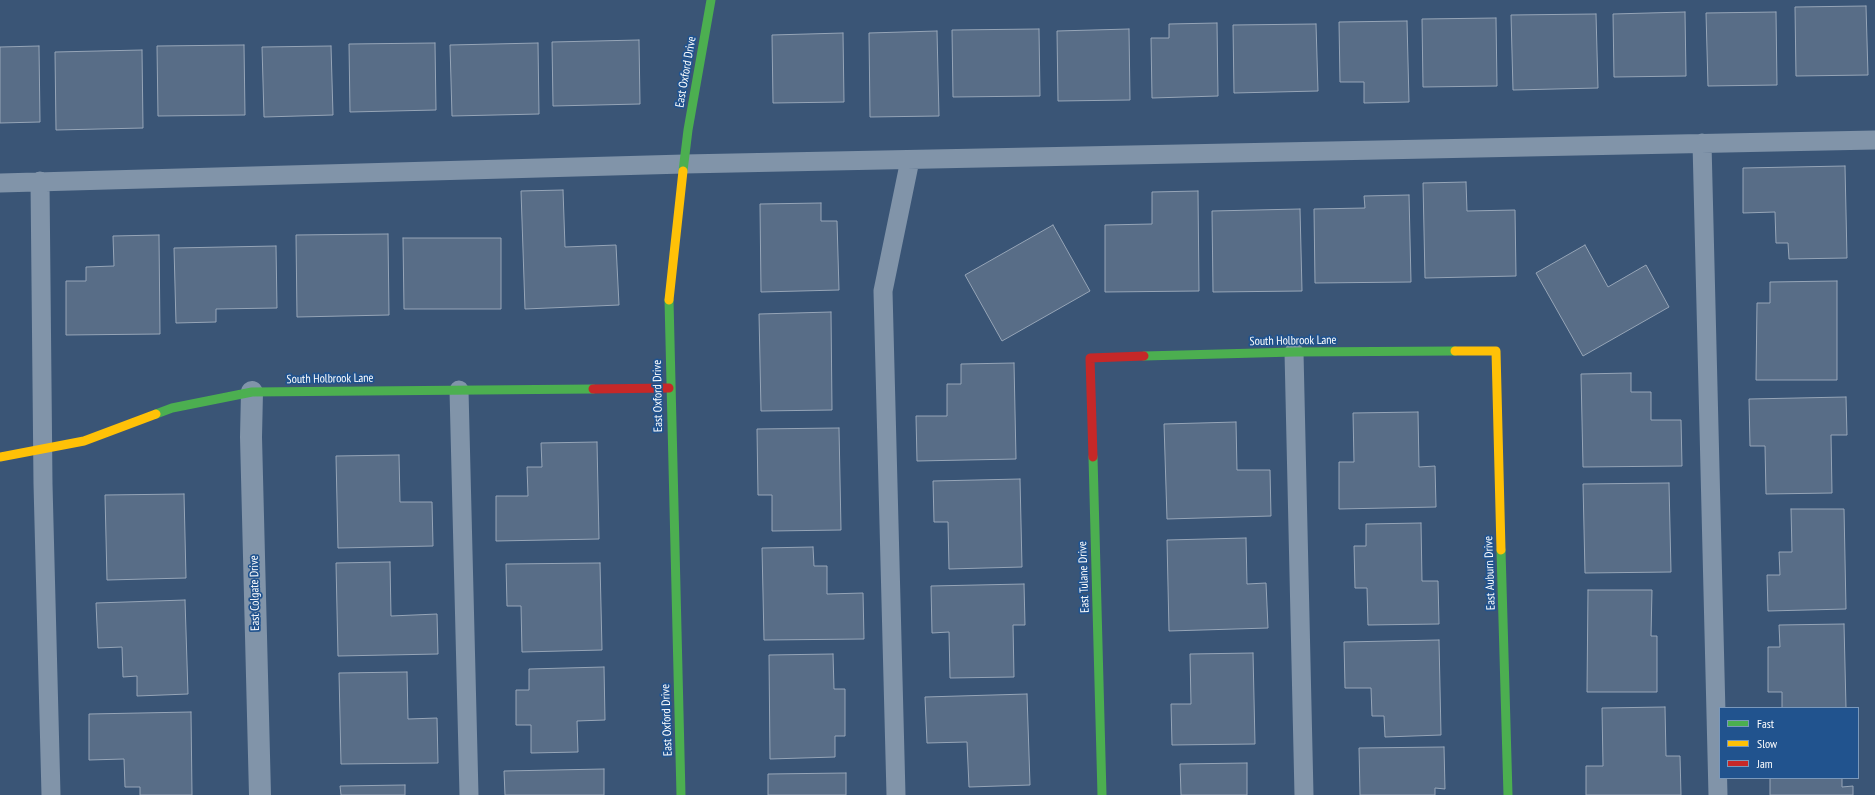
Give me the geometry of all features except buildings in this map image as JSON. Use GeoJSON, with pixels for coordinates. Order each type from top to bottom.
{"type":"FeatureCollection","features":[{"type":"Feature","properties":{"kind":"street","name":"East Oxford Drive"},"geometry":{"type":"LineString","coordinates":[[681,795],[668,307],[688,130],[711,0]]}},
{"type":"Feature","properties":{"kind":"street","name":"South Holbrook Lane"},"geometry":{"type":"LineString","coordinates":[[1090,358],[1294,352],[1496,351]]}},
{"type":"Feature","properties":{"kind":"street","name":"East Auburn Drive"},"geometry":{"type":"LineString","coordinates":[[1496,351],[1508,795]]}},
{"type":"Feature","properties":{"kind":"street","name":"East Tulane Drive"},"geometry":{"type":"LineString","coordinates":[[1090,358],[1102,795]]}},
{"type":"Feature","properties":{"kind":"street","name":"South Holbrook Lane"},"geometry":{"type":"LineString","coordinates":[[0,457],[84,441],[172,408],[252,392],[670,388]]}},
{"type":"Feature","properties":{"kind":"street","name":"East Colgate Drive"},"geometry":{"type":"LineString","coordinates":[[252,392],[260,795]]}},
{"type":"Feature","properties":{"kind":"lane"},"geometry":{"type":"LineString","coordinates":[[0,182],[684,164],[1875,140]]}},
{"type":"Feature","properties":{"kind":"lane"},"geometry":{"type":"LineString","coordinates":[[1702,143],[1718,795]]}},
{"type":"Feature","properties":{"kind":"lane"},"geometry":{"type":"LineString","coordinates":[[896,795],[883,291],[910,160]]}},
{"type":"Feature","properties":{"kind":"lane"},"geometry":{"type":"LineString","coordinates":[[40,182],[43,449],[51,795]]}},
{"type":"Feature","properties":{"kind":"lane"},"geometry":{"type":"LineString","coordinates":[[1294,352],[1304,795]]}},
{"type":"Feature","properties":{"kind":"lane"},"geometry":{"type":"LineString","coordinates":[[459,390],[469,795]]}},
{"type":"Feature","properties":{"kind":"traffic: fast"},"geometry":{"type":"LineString","coordinates":[[683,171],[688,130],[711,0]]}},
{"type":"Feature","properties":{"kind":"traffic: fast"},"geometry":{"type":"LineString","coordinates":[[669,300],[681,795]]}},
{"type":"Feature","properties":{"kind":"traffic: fast"},"geometry":{"type":"LineString","coordinates":[[1144,356],[1294,352],[1455,351]]}},
{"type":"Feature","properties":{"kind":"traffic: fast"},"geometry":{"type":"LineString","coordinates":[[156,414],[172,408],[252,392],[593,389]]}},
{"type":"Feature","properties":{"kind":"traffic: fast"},"geometry":{"type":"LineString","coordinates":[[1093,457],[1102,795]]}},
{"type":"Feature","properties":{"kind":"traffic: fast"},"geometry":{"type":"LineString","coordinates":[[1501,550],[1508,795]]}},
{"type":"Feature","properties":{"kind":"traffic: slow"},"geometry":{"type":"LineString","coordinates":[[669,300],[683,171]]}},
{"type":"Feature","properties":{"kind":"traffic: slow"},"geometry":{"type":"LineString","coordinates":[[1455,351],[1496,351],[1501,550]]}},
{"type":"Feature","properties":{"kind":"traffic: slow"},"geometry":{"type":"LineString","coordinates":[[0,457],[84,441],[156,414]]}},
{"type":"Feature","properties":{"kind":"traffic: jam"},"geometry":{"type":"LineString","coordinates":[[1093,457],[1090,358],[1144,356]]}},
{"type":"Feature","properties":{"kind":"traffic: jam"},"geometry":{"type":"LineString","coordinates":[[593,389],[669,388]]}}]}
